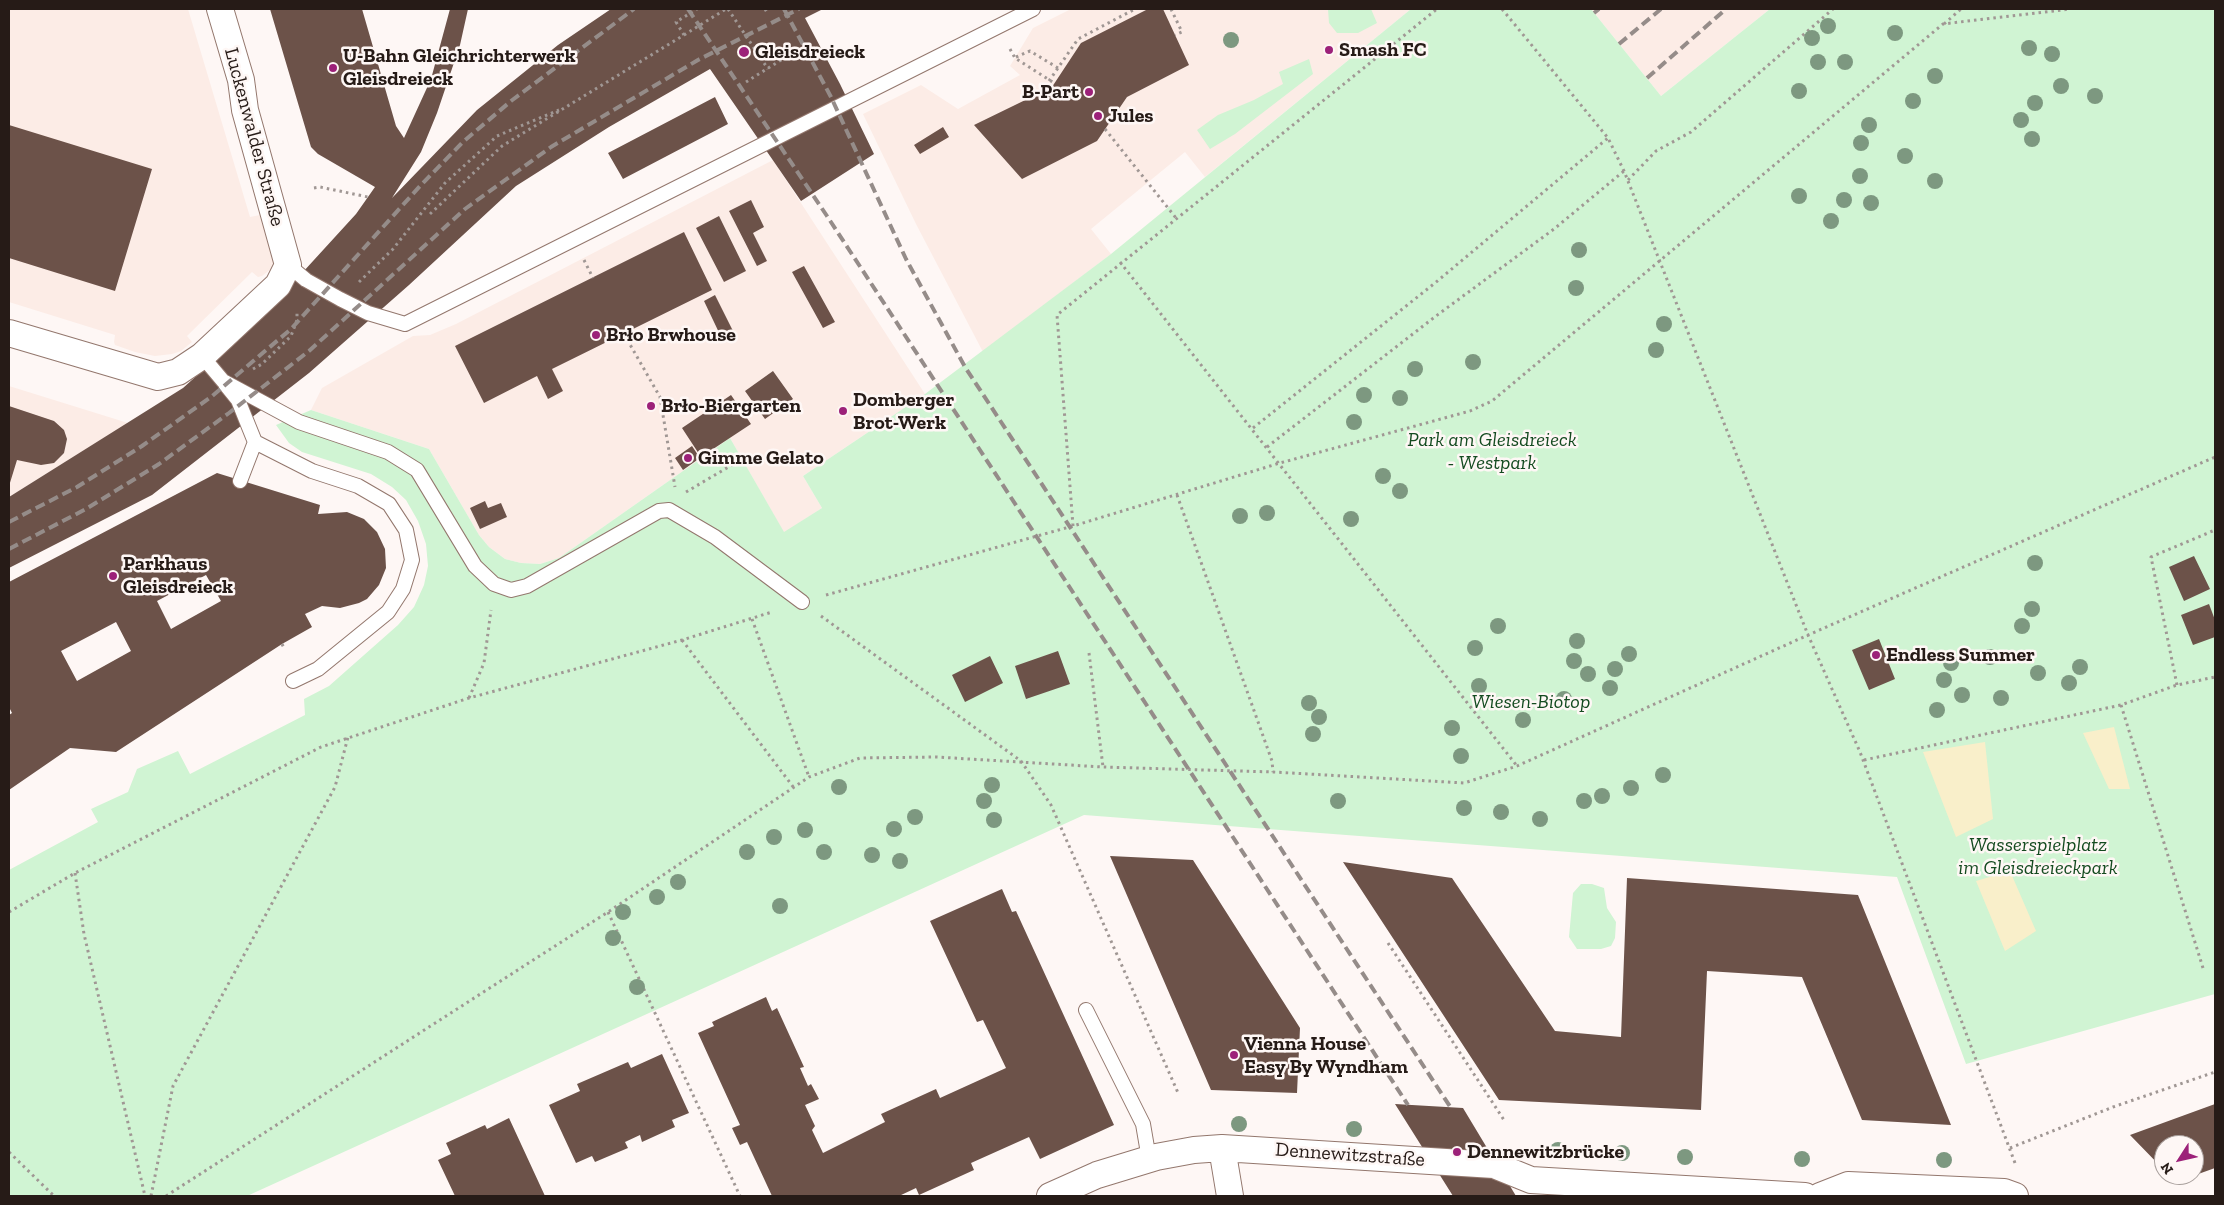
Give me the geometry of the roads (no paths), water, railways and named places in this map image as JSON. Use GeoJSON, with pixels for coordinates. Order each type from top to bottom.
{"type":"FeatureCollection","features":[{"type":"Feature","properties":{"kind":"street","name":"Luckenwalder Straße"},"geometry":{"type":"LineString","coordinates":[[220,9],[241,80],[245,110],[288,265]]}},
{"type":"Feature","properties":{"kind":"street"},"geometry":{"type":"LineString","coordinates":[[9,333],[158,378],[178,372],[202,356],[278,285],[288,265]]}},
{"type":"Feature","properties":{"kind":"street"},"geometry":{"type":"LineString","coordinates":[[1222,1148],[1230,1196]]}},
{"type":"Feature","properties":{"kind":"street","name":"Dennewitzstraße"},"geometry":{"type":"LineString","coordinates":[[1050,1196],[1097,1175],[1149,1159],[1194,1150],[1222,1148],[1494,1165],[1531,1180],[1805,1196]]}},
{"type":"Feature","properties":{"kind":"street"},"geometry":{"type":"LineString","coordinates":[[1820,1196],[1848,1185],[2004,1192],[2015,1196]]}},
{"type":"Feature","properties":{"kind":"lane"},"geometry":{"type":"LineString","coordinates":[[288,265],[306,280],[340,299],[368,313],[405,324],[1033,9]]}},
{"type":"Feature","properties":{"kind":"lane"},"geometry":{"type":"LineString","coordinates":[[202,356],[238,400],[255,442],[312,471],[358,486],[389,504],[406,530],[412,560],[404,589],[388,612],[318,669],[293,681]]}},
{"type":"Feature","properties":{"kind":"lane"},"geometry":{"type":"LineString","coordinates":[[223,382],[299,422],[388,452],[417,470],[475,566],[494,584],[511,590],[526,586],[659,511],[669,510],[715,537],[802,602]]}},
{"type":"Feature","properties":{"kind":"lane"},"geometry":{"type":"LineString","coordinates":[[240,481],[255,442]]}},
{"type":"Feature","properties":{"kind":"lane"},"geometry":{"type":"LineString","coordinates":[[1086,1010],[1143,1124],[1149,1159]]}},
{"type":"Feature","properties":{"kind":"railway"},"geometry":{"type":"LineString","coordinates":[[9,522],[77,487],[142,446],[211,397],[291,329],[420,186],[463,142],[511,101],[634,9]]}},
{"type":"Feature","properties":{"kind":"railway"},"geometry":{"type":"LineString","coordinates":[[688,9],[827,216],[1408,1105]]}},
{"type":"Feature","properties":{"kind":"railway"},"geometry":{"type":"LineString","coordinates":[[784,9],[831,97],[906,259],[965,367],[1451,1108]]}},
{"type":"Feature","properties":{"kind":"railway"},"geometry":{"type":"LineString","coordinates":[[9,549],[86,509],[159,464],[229,413],[309,351],[465,209],[551,147],[698,60],[799,9]]}},
{"type":"Feature","properties":{"kind":"railway"},"geometry":{"type":"LineString","coordinates":[[1594,13],[1599,9]]}},
{"type":"Feature","properties":{"kind":"railway"},"geometry":{"type":"LineString","coordinates":[[1619,44],[1661,9]]}},
{"type":"Feature","properties":{"kind":"railway"},"geometry":{"type":"LineString","coordinates":[[1647,78],[1726,9]]}},
{"type":"Feature","properties":{"kind":"place","name":"Smash FC"},"geometry":{"type":"Point","coordinates":[1329,50]}},
{"type":"Feature","properties":{"kind":"place","name":"Gleisdreieck"},"geometry":{"type":"Point","coordinates":[744,52]}},
{"type":"Feature","properties":{"kind":"place","name":"U-Bahn Gleichrichterwerk Gleisdreieck"},"geometry":{"type":"Point","coordinates":[333,68]}},
{"type":"Feature","properties":{"kind":"place","name":"B-Part"},"geometry":{"type":"Point","coordinates":[1089,92]}},
{"type":"Feature","properties":{"kind":"place","name":"Jules"},"geometry":{"type":"Point","coordinates":[1098,116]}},
{"type":"Feature","properties":{"kind":"place","name":"Brło Brwhouse"},"geometry":{"type":"Point","coordinates":[596,335]}},
{"type":"Feature","properties":{"kind":"place","name":"Brło-Biergarten"},"geometry":{"type":"Point","coordinates":[651,406]}},
{"type":"Feature","properties":{"kind":"place","name":"Domberger Brot-Werk"},"geometry":{"type":"Point","coordinates":[843,411]}},
{"type":"Feature","properties":{"kind":"place","name":"Gimme Gelato"},"geometry":{"type":"Point","coordinates":[688,458]}},
{"type":"Feature","properties":{"kind":"place","name":"Parkhaus Gleisdreieck"},"geometry":{"type":"Point","coordinates":[113,576]}},
{"type":"Feature","properties":{"kind":"place","name":"Endless Summer"},"geometry":{"type":"Point","coordinates":[1876,655]}},
{"type":"Feature","properties":{"kind":"place","name":"Vienna House Easy By Wyndham"},"geometry":{"type":"Point","coordinates":[1234,1055]}},
{"type":"Feature","properties":{"kind":"place","name":"Dennewitzbrücke"},"geometry":{"type":"Point","coordinates":[1457,1152]}},
{"type":"Feature","properties":{"kind":"park label","name":"Park am Gleisdreieck - Westpark"},"geometry":{"type":"Point","coordinates":[1492,452]}},
{"type":"Feature","properties":{"kind":"park label","name":"Wiesen-Biotop"},"geometry":{"type":"Point","coordinates":[1531,702]}},
{"type":"Feature","properties":{"kind":"park label","name":"Wasserspielplatz im Gleisdreieckpark"},"geometry":{"type":"Point","coordinates":[2038,856]}}]}
